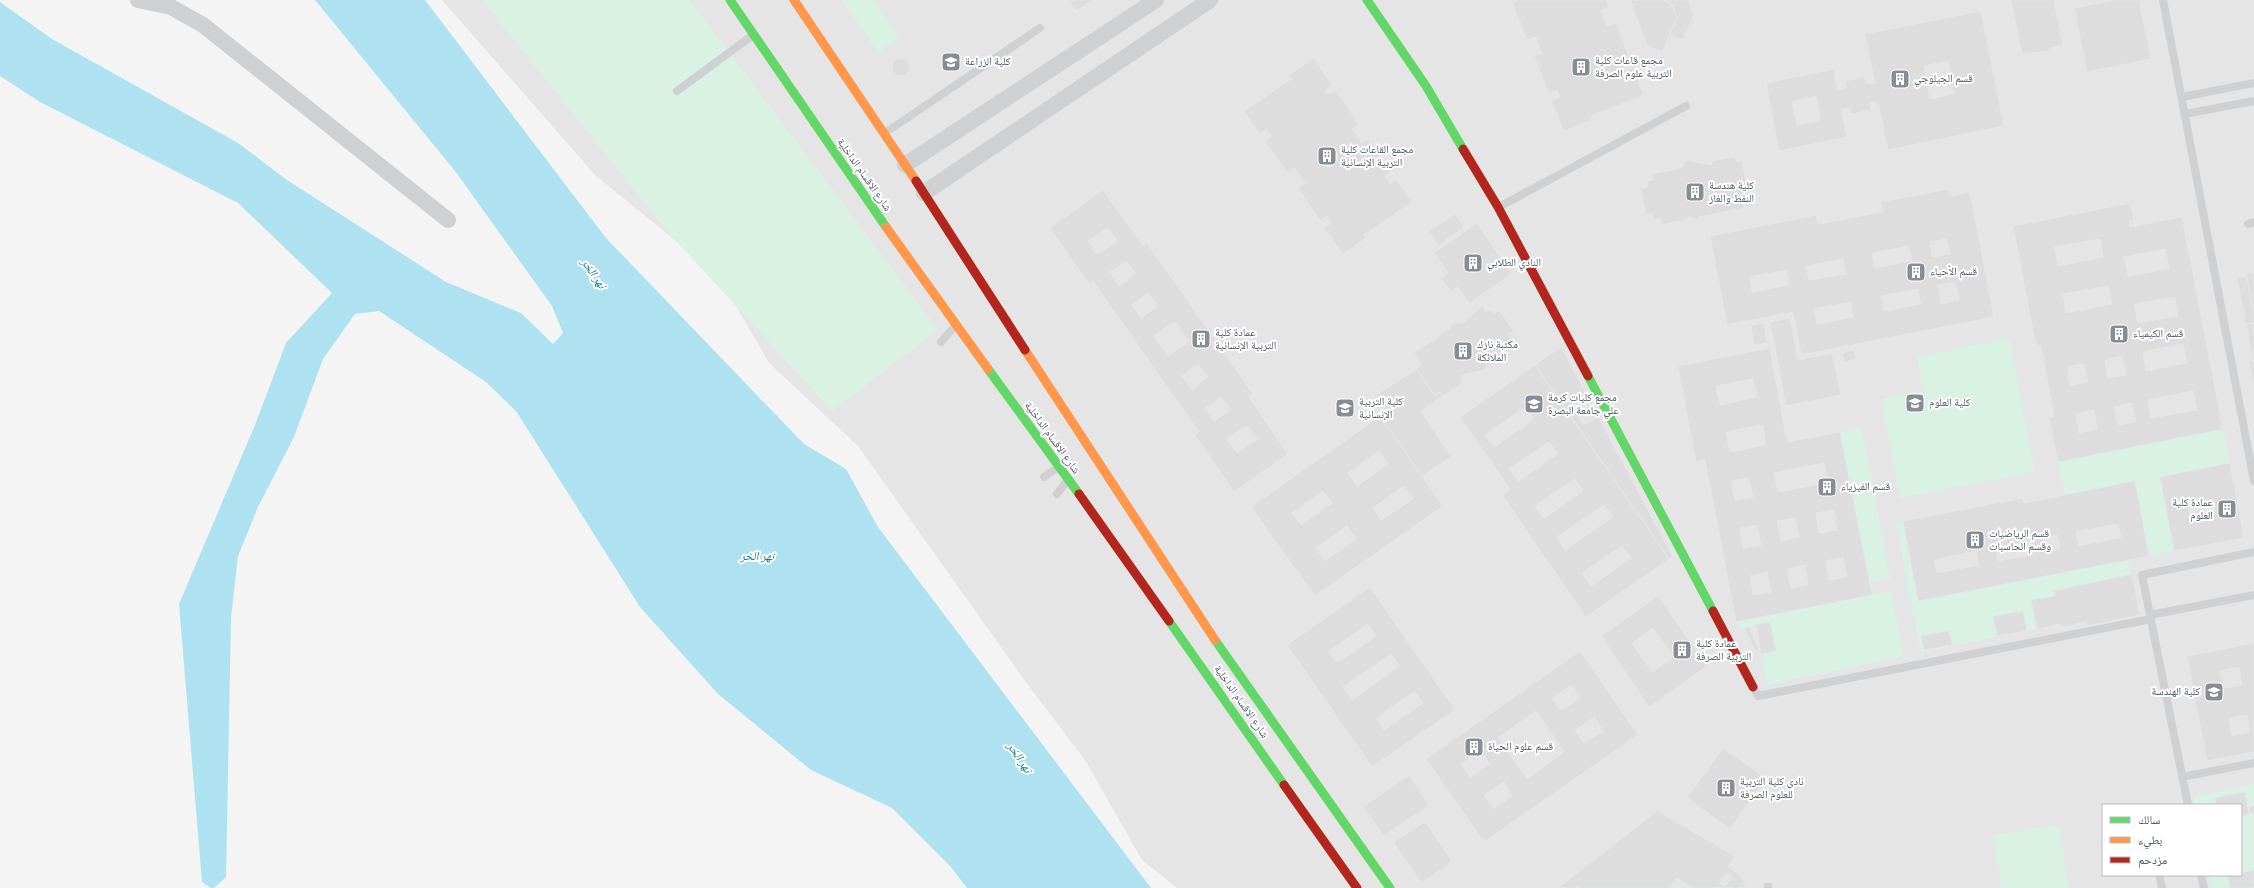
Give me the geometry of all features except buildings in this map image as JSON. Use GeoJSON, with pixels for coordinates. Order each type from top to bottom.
{"type":"FeatureCollection","features":[{"type":"Feature","properties":{"kind":"street"},"geometry":{"type":"LineString","coordinates":[[138,0],[170,7],[203,25],[448,220]]}},
{"type":"Feature","properties":{"kind":"street","name":"شارع الاقسام الداخلية"},"geometry":{"type":"LineString","coordinates":[[730,0],[850,177],[1204,670],[1357,888]]}},
{"type":"Feature","properties":{"kind":"street","name":"شارع الاقسام الداخلية"},"geometry":{"type":"LineString","coordinates":[[794,0],[924,193],[1199,618],[1390,888]]}},
{"type":"Feature","properties":{"kind":"street"},"geometry":{"type":"LineString","coordinates":[[905,165],[1156,0]]}},
{"type":"Feature","properties":{"kind":"street"},"geometry":{"type":"LineString","coordinates":[[924,193],[1210,0]]}},
{"type":"Feature","properties":{"kind":"street"},"geometry":{"type":"LineString","coordinates":[[1367,0],[1426,86],[1498,207],[1753,687]]}},
{"type":"Feature","properties":{"kind":"lane"},"geometry":{"type":"LineString","coordinates":[[2163,0],[2254,481]]}},
{"type":"Feature","properties":{"kind":"lane"},"geometry":{"type":"LineString","coordinates":[[884,134],[1040,28]]}},
{"type":"Feature","properties":{"kind":"lane"},"geometry":{"type":"LineString","coordinates":[[677,91],[753,34]]}},
{"type":"Feature","properties":{"kind":"lane"},"geometry":{"type":"LineString","coordinates":[[2182,97],[2254,83]]}},
{"type":"Feature","properties":{"kind":"lane"},"geometry":{"type":"LineString","coordinates":[[2185,114],[2254,101]]}},
{"type":"Feature","properties":{"kind":"lane"},"geometry":{"type":"LineString","coordinates":[[1498,207],[1686,106]]}},
{"type":"Feature","properties":{"kind":"lane"},"geometry":{"type":"LineString","coordinates":[[941,342],[957,325]]}},
{"type":"Feature","properties":{"kind":"lane"},"geometry":{"type":"LineString","coordinates":[[1044,477],[1058,467]]}},
{"type":"Feature","properties":{"kind":"lane"},"geometry":{"type":"LineString","coordinates":[[1057,494],[1068,480]]}},
{"type":"Feature","properties":{"kind":"lane"},"geometry":{"type":"LineString","coordinates":[[2188,804],[2142,574],[2254,552]]}},
{"type":"Feature","properties":{"kind":"lane"},"geometry":{"type":"LineString","coordinates":[[1753,687],[1758,696],[2254,595]]}},
{"type":"Feature","properties":{"kind":"lane"},"geometry":{"type":"LineString","coordinates":[[1194,677],[1204,670]]}},
{"type":"Feature","properties":{"kind":"lane"},"geometry":{"type":"LineString","coordinates":[[2182,777],[2254,763]]}},
{"type":"Feature","properties":{"kind":"lane"},"geometry":{"type":"LineString","coordinates":[[2201,876],[2204,888]]}},
{"type":"Feature","properties":{"kind":"lane"},"geometry":{"type":"LineString","coordinates":[[2160,879],[2162,888]]}},
{"type":"Feature","properties":{"kind":"shaded area","name":"مجمع كليات كرمة علي جامعة البصرة"},"geometry":{"type":"Polygon","coordinates":[[[442,0],[2254,0],[2254,888],[1177,888],[1142,860],[1085,760],[1028,685],[858,446],[769,363],[718,275],[595,175],[442,0]]]}},
{"type":"Feature","properties":{"kind":"green space"},"geometry":{"type":"Polygon","coordinates":[[[482,0],[690,0],[938,330],[832,411],[668,232],[482,0]]]}},
{"type":"Feature","properties":{"kind":"green space"},"geometry":{"type":"Polygon","coordinates":[[[842,0],[873,0],[899,38],[878,52],[842,0]]]}},
{"type":"Feature","properties":{"kind":"green space"},"geometry":{"type":"Polygon","coordinates":[[[2009,338],[2035,472],[1900,498],[1881,399],[1923,390],[1917,357],[2009,338]]]}},
{"type":"Feature","properties":{"kind":"green space"},"geometry":{"type":"Polygon","coordinates":[[[1862,428],[1890,578],[1869,582],[1840,432],[1862,428]]]}},
{"type":"Feature","properties":{"kind":"green space"},"geometry":{"type":"Polygon","coordinates":[[[2223,429],[2230,463],[2160,477],[2174,551],[2149,556],[2135,481],[2065,495],[2058,462],[2223,429]]]}},
{"type":"Feature","properties":{"kind":"green space"},"geometry":{"type":"Polygon","coordinates":[[[1903,521],[1918,601],[2129,560],[2132,574],[2054,591],[2055,596],[2032,600],[2037,629],[1921,652],[1896,523],[1903,521]],[[2023,611],[1993,616],[1997,636],[2026,631],[2023,611]],[[1949,631],[1921,636],[1924,650],[1952,645],[1949,631]]]}},
{"type":"Feature","properties":{"kind":"green space"},"geometry":{"type":"Polygon","coordinates":[[[1891,591],[1904,656],[1768,685],[1761,654],[1776,651],[1770,623],[1740,629],[1736,622],[1891,591]]]}},
{"type":"Feature","properties":{"kind":"green space"},"geometry":{"type":"Polygon","coordinates":[[[2254,784],[2254,806],[2249,807],[2250,814],[2254,813],[2254,888],[2211,888],[2209,876],[2242,876],[2242,816],[2249,814],[2245,792],[2215,798],[2216,804],[2195,804],[2193,796],[2254,784]]]}},
{"type":"Feature","properties":{"kind":"green space"},"geometry":{"type":"Polygon","coordinates":[[[2059,825],[2068,888],[2002,888],[1993,835],[2059,825]]]}},
{"type":"Feature","properties":{"kind":"water","name":"نهر الخر"},"geometry":{"type":"Polygon","coordinates":[[[315,0],[425,0],[606,238],[804,444],[846,469],[878,527],[1151,888],[967,888],[950,866],[892,808],[811,770],[718,694],[640,607],[516,411],[486,382],[379,311],[355,314],[323,359],[294,437],[258,507],[238,556],[231,618],[226,877],[214,888],[211,888],[202,882],[179,604],[255,425],[286,343],[332,293],[238,203],[40,102],[0,76],[0,2],[52,39],[238,143],[287,180],[446,282],[521,313],[553,344],[563,333],[552,306],[455,171],[315,0]]]}},
{"type":"Feature","properties":{"kind":"traffic: fast"},"geometry":{"type":"LineString","coordinates":[[730,0],[886,227]]}},
{"type":"Feature","properties":{"kind":"traffic: fast"},"geometry":{"type":"LineString","coordinates":[[1367,0],[1426,86],[1463,149]]}},
{"type":"Feature","properties":{"kind":"traffic: fast"},"geometry":{"type":"LineString","coordinates":[[988,369],[1079,494]]}},
{"type":"Feature","properties":{"kind":"traffic: fast"},"geometry":{"type":"LineString","coordinates":[[1588,376],[1713,611]]}},
{"type":"Feature","properties":{"kind":"traffic: fast"},"geometry":{"type":"LineString","coordinates":[[1169,621],[1284,785]]}},
{"type":"Feature","properties":{"kind":"traffic: fast"},"geometry":{"type":"LineString","coordinates":[[1215,640],[1390,888]]}},
{"type":"Feature","properties":{"kind":"traffic: slow"},"geometry":{"type":"LineString","coordinates":[[794,0],[916,181]]}},
{"type":"Feature","properties":{"kind":"traffic: slow"},"geometry":{"type":"LineString","coordinates":[[886,227],[988,369]]}},
{"type":"Feature","properties":{"kind":"traffic: slow"},"geometry":{"type":"LineString","coordinates":[[1025,350],[1215,640]]}},
{"type":"Feature","properties":{"kind":"traffic: jam"},"geometry":{"type":"LineString","coordinates":[[1463,149],[1498,207],[1588,376]]}},
{"type":"Feature","properties":{"kind":"traffic: jam"},"geometry":{"type":"LineString","coordinates":[[916,181],[1025,350]]}},
{"type":"Feature","properties":{"kind":"traffic: jam"},"geometry":{"type":"LineString","coordinates":[[1079,494],[1169,621]]}},
{"type":"Feature","properties":{"kind":"traffic: jam"},"geometry":{"type":"LineString","coordinates":[[1713,611],[1753,687]]}},
{"type":"Feature","properties":{"kind":"traffic: jam"},"geometry":{"type":"LineString","coordinates":[[1284,785],[1357,888]]}},
{"type":"Feature","properties":{"kind":"place","name":"كلية الزراعة"},"geometry":{"type":"Point","coordinates":[951,62]}},
{"type":"Feature","properties":{"kind":"place","name":"مجمع قاعات كلية التربية علوم الصرفة"},"geometry":{"type":"Point","coordinates":[1581,67]}},
{"type":"Feature","properties":{"kind":"place","name":"قسم الجيلوجي"},"geometry":{"type":"Point","coordinates":[1900,79]}},
{"type":"Feature","properties":{"kind":"place","name":"مجمع القاعات كلية التربية الإنسانية"},"geometry":{"type":"Point","coordinates":[1327,156]}},
{"type":"Feature","properties":{"kind":"place","name":"كلية هندسة النفط والغاز"},"geometry":{"type":"Point","coordinates":[1695,192]}},
{"type":"Feature","properties":{"kind":"place","name":"النادي الطلابي"},"geometry":{"type":"Point","coordinates":[1473,263]}},
{"type":"Feature","properties":{"kind":"place","name":"قسم الأحياء"},"geometry":{"type":"Point","coordinates":[1916,272]}},
{"type":"Feature","properties":{"kind":"place","name":"قسم الكيمياء"},"geometry":{"type":"Point","coordinates":[2119,334]}},
{"type":"Feature","properties":{"kind":"place","name":"عمادة كلية التربية الإنسانية"},"geometry":{"type":"Point","coordinates":[1201,339]}},
{"type":"Feature","properties":{"kind":"place","name":"مكتبة نازك الملائكة"},"geometry":{"type":"Point","coordinates":[1463,351]}},
{"type":"Feature","properties":{"kind":"place","name":"كلية العلوم"},"geometry":{"type":"Point","coordinates":[1915,403]}},
{"type":"Feature","properties":{"kind":"place","name":"مجمع كليات كرمة علي جامعة البصرة"},"geometry":{"type":"Point","coordinates":[1534,404]}},
{"type":"Feature","properties":{"kind":"place","name":"كلية التربية الإنسانية"},"geometry":{"type":"Point","coordinates":[1345,408]}},
{"type":"Feature","properties":{"kind":"place","name":"قسم الفيزياء"},"geometry":{"type":"Point","coordinates":[1827,487]}},
{"type":"Feature","properties":{"kind":"place","name":"عمادة كلية العلوم"},"geometry":{"type":"Point","coordinates":[2227,509]}},
{"type":"Feature","properties":{"kind":"place","name":"قسم الرياضيات وقسم الحاسبات"},"geometry":{"type":"Point","coordinates":[1975,540]}},
{"type":"Feature","properties":{"kind":"place","name":"عمادة كلية التربية الصرفة"},"geometry":{"type":"Point","coordinates":[1682,650]}},
{"type":"Feature","properties":{"kind":"place","name":"كلية الهندسة"},"geometry":{"type":"Point","coordinates":[2214,692]}},
{"type":"Feature","properties":{"kind":"place","name":"قسم علوم الحياة"},"geometry":{"type":"Point","coordinates":[1474,747]}},
{"type":"Feature","properties":{"kind":"place","name":"نادي كلية التربية للعلوم الصرفة"},"geometry":{"type":"Point","coordinates":[1726,788]}}]}
